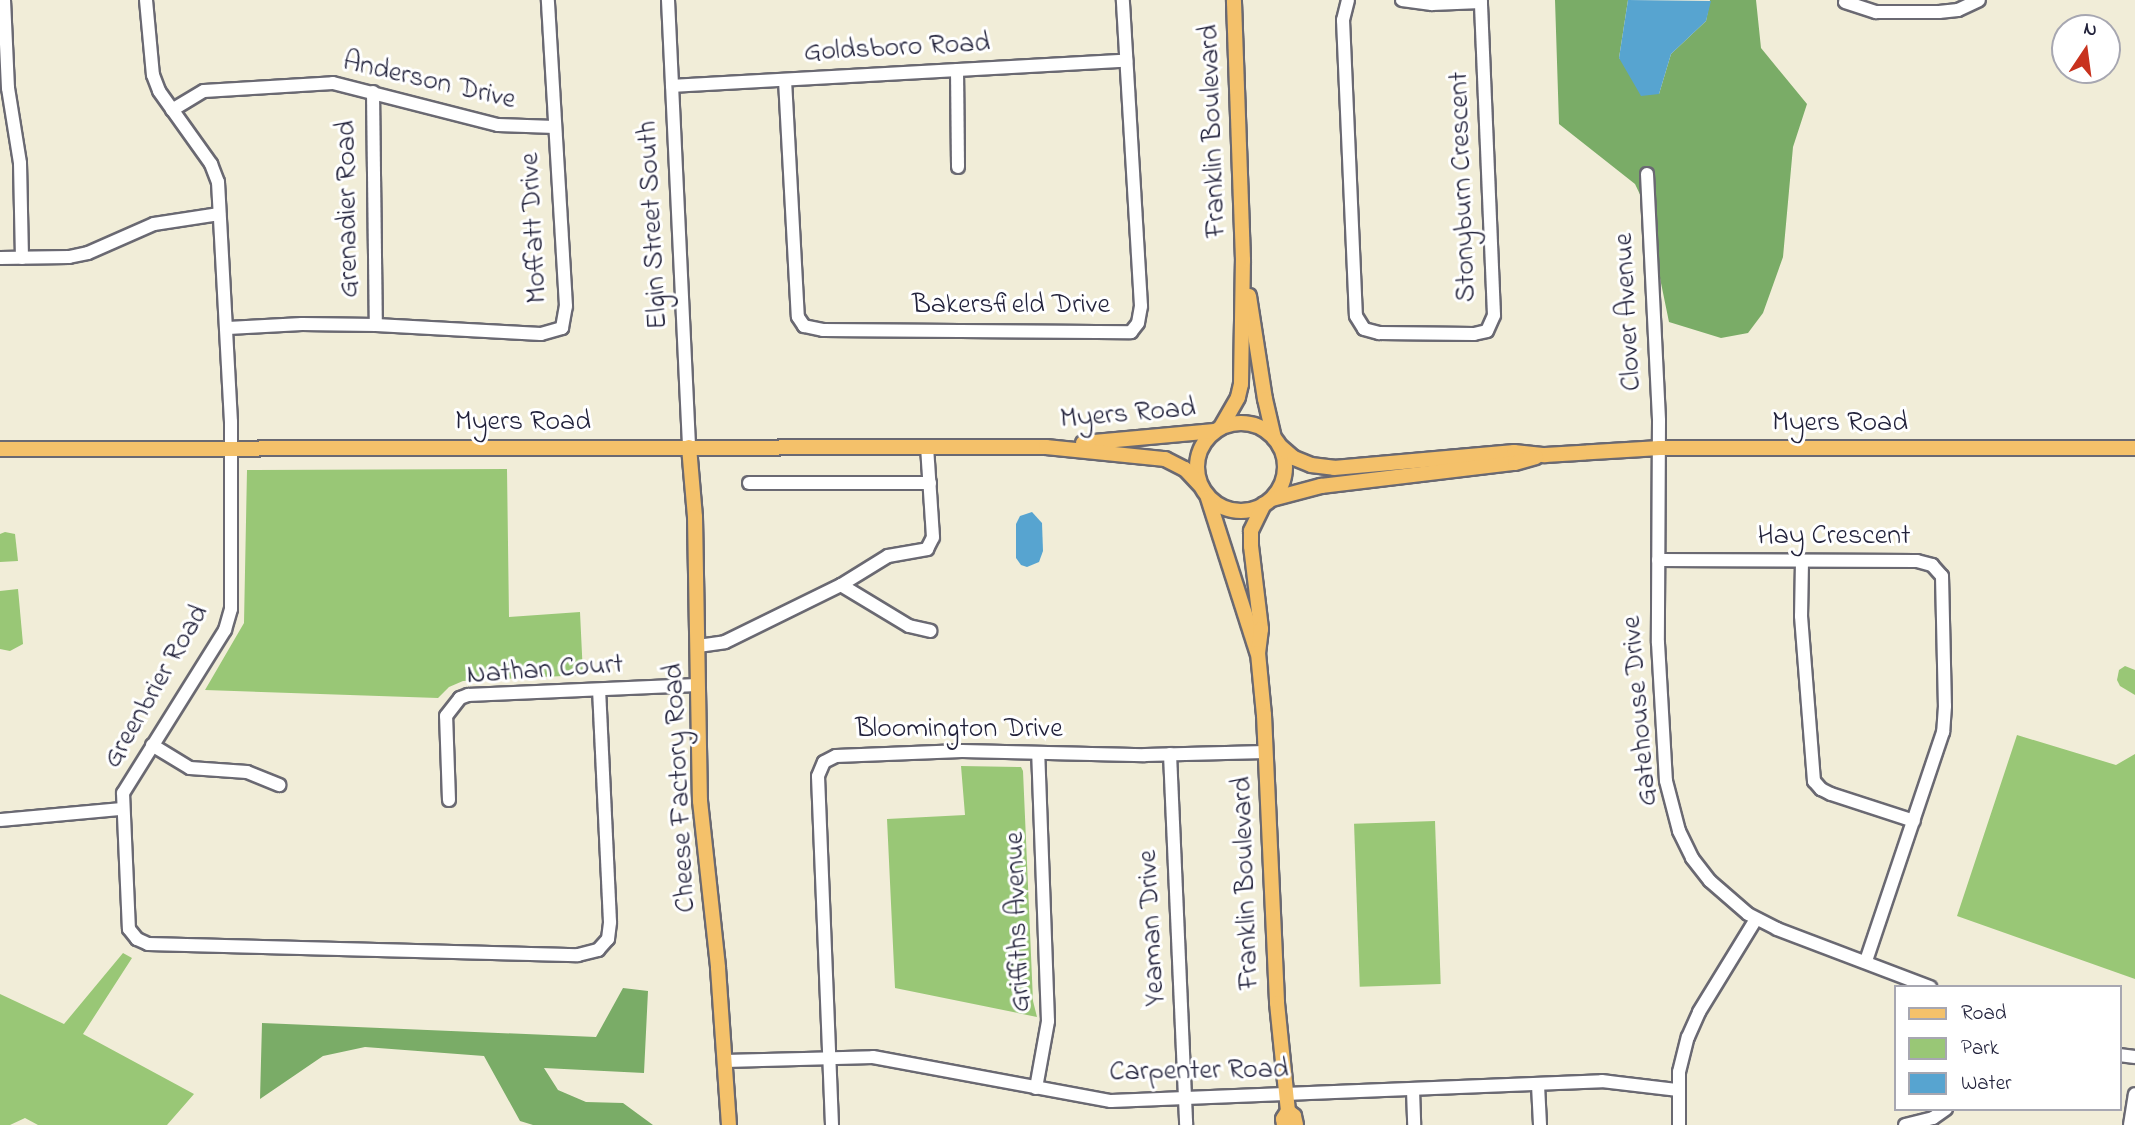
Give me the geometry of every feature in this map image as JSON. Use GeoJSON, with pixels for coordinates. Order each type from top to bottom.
{"type":"FeatureCollection","features":[{"type":"Feature","properties":{"kind":"main road","name":"Franklin Boulevard"},"geometry":{"type":"LineString","coordinates":[[1217,429],[1238,397],[1241,384],[1243,260],[1234,0]]}},
{"type":"Feature","properties":{"kind":"main road","name":"Franklin Boulevard"},"geometry":{"type":"LineString","coordinates":[[1243,260],[1265,399],[1277,442]]}},
{"type":"Feature","properties":{"kind":"main road"},"geometry":{"type":"LineString","coordinates":[[1235,422],[1250,423],[1263,428],[1277,442],[1285,474],[1268,502],[1250,510],[1235,511],[1220,506],[1204,491],[1196,461],[1205,440],[1217,429],[1235,422]]}},
{"type":"Feature","properties":{"kind":"main road","name":"Myers Road"},"geometry":{"type":"LineString","coordinates":[[1046,447],[1217,429]]}},
{"type":"Feature","properties":{"kind":"main road","name":"Myers Road"},"geometry":{"type":"LineString","coordinates":[[1277,442],[1294,458],[1311,465],[1334,468],[1514,452],[1545,455],[1660,448],[2135,448]]}},
{"type":"Feature","properties":{"kind":"main road","name":"Cheese Factory Road"},"geometry":{"type":"LineString","coordinates":[[690,447],[695,517],[702,823],[729,1125]]}},
{"type":"Feature","properties":{"kind":"main road","name":"Myers Road"},"geometry":{"type":"LineString","coordinates":[[0,449],[1046,447],[1165,458],[1185,469],[1204,491]]}},
{"type":"Feature","properties":{"kind":"main road","name":"Myers Road"},"geometry":{"type":"LineString","coordinates":[[1268,502],[1321,486],[1515,463],[1545,455]]}},
{"type":"Feature","properties":{"kind":"main road","name":"Franklin Boulevard"},"geometry":{"type":"LineString","coordinates":[[1204,491],[1258,653]]}},
{"type":"Feature","properties":{"kind":"main road","name":"Franklin Boulevard"},"geometry":{"type":"LineString","coordinates":[[1268,502],[1251,531],[1261,629],[1258,653],[1266,752],[1277,1003],[1286,1118],[1294,1116],[1296,1125]]}},
{"type":"Feature","properties":{"kind":"street"},"geometry":{"type":"LineString","coordinates":[[4,0],[8,88],[20,163],[22,258]]}},
{"type":"Feature","properties":{"kind":"street","name":"Greenbrier Road"},"geometry":{"type":"LineString","coordinates":[[146,0],[153,75],[172,110],[211,164],[218,182],[228,328],[232,448],[230,616],[225,630],[127,783],[122,809],[127,923],[142,942],[589,954],[604,946],[610,922],[599,690]]}},
{"type":"Feature","properties":{"kind":"street","name":"Moffatt Drive"},"geometry":{"type":"LineString","coordinates":[[228,328],[302,324],[376,325],[541,334],[562,328],[566,306],[548,0]]}},
{"type":"Feature","properties":{"kind":"street","name":"Elgin Street South"},"geometry":{"type":"LineString","coordinates":[[668,0],[690,447]]}},
{"type":"Feature","properties":{"kind":"street","name":"Bakersfield Drive"},"geometry":{"type":"LineString","coordinates":[[785,80],[798,317],[804,326],[823,330],[1128,332],[1138,323],[1141,306],[1123,0]]}},
{"type":"Feature","properties":{"kind":"street","name":"Stonyburn Crescent"},"geometry":{"type":"LineString","coordinates":[[1348,0],[1343,20],[1356,316],[1364,329],[1379,333],[1475,334],[1487,331],[1494,315],[1481,1],[1432,4],[1402,0]]}},
{"type":"Feature","properties":{"kind":"street"},"geometry":{"type":"LineString","coordinates":[[1844,2],[1876,12],[1939,12],[1958,10],[1979,0]]}},
{"type":"Feature","properties":{"kind":"street","name":"Goldsboro Road"},"geometry":{"type":"LineString","coordinates":[[672,86],[1126,61]]}},
{"type":"Feature","properties":{"kind":"street"},"geometry":{"type":"LineString","coordinates":[[957,70],[958,167]]}},
{"type":"Feature","properties":{"kind":"street","name":"Anderson Drive"},"geometry":{"type":"LineString","coordinates":[[172,110],[204,90],[332,83],[498,125],[555,127]]}},
{"type":"Feature","properties":{"kind":"street","name":"Grenadier Road"},"geometry":{"type":"LineString","coordinates":[[373,92],[376,325]]}},
{"type":"Feature","properties":{"kind":"street","name":"Clover Avenue"},"geometry":{"type":"LineString","coordinates":[[1647,174],[1660,448]]}},
{"type":"Feature","properties":{"kind":"street"},"geometry":{"type":"LineString","coordinates":[[0,258],[88,253],[154,224],[219,214]]}},
{"type":"Feature","properties":{"kind":"street"},"geometry":{"type":"LineString","coordinates":[[698,646],[725,642],[841,585],[888,556],[927,549],[933,537],[927,447]]}},
{"type":"Feature","properties":{"kind":"street","name":"Gatehouse Drive"},"geometry":{"type":"LineString","coordinates":[[1660,448],[1659,657],[1671,808],[1692,858],[1732,902],[1756,919],[1925,985]]}},
{"type":"Feature","properties":{"kind":"street"},"geometry":{"type":"LineString","coordinates":[[749,483],[780,486],[930,483]]}},
{"type":"Feature","properties":{"kind":"street","name":"Hay Crescent"},"geometry":{"type":"LineString","coordinates":[[1658,561],[1917,561],[1931,565],[1942,576],[1944,723],[1866,961]]}},
{"type":"Feature","properties":{"kind":"street"},"geometry":{"type":"LineString","coordinates":[[1802,561],[1801,616],[1814,781],[1821,789],[1831,794],[1914,821]]}},
{"type":"Feature","properties":{"kind":"street"},"geometry":{"type":"LineString","coordinates":[[841,585],[909,626],[930,631]]}},
{"type":"Feature","properties":{"kind":"street","name":"Nathan Court"},"geometry":{"type":"LineString","coordinates":[[449,800],[446,716],[460,698],[468,695],[697,685]]}},
{"type":"Feature","properties":{"kind":"street"},"geometry":{"type":"LineString","coordinates":[[152,745],[191,768],[247,772],[280,785]]}},
{"type":"Feature","properties":{"kind":"street","name":"Bloomington Drive"},"geometry":{"type":"LineString","coordinates":[[832,1125],[817,776],[824,762],[836,756],[962,751],[1170,754],[1266,752]]}},
{"type":"Feature","properties":{"kind":"street","name":"Griffiths Avenue"},"geometry":{"type":"LineString","coordinates":[[1036,1088],[1048,1021],[1038,753]]}},
{"type":"Feature","properties":{"kind":"street","name":"Yeaman Drive"},"geometry":{"type":"LineString","coordinates":[[1170,754],[1186,1125]]}},
{"type":"Feature","properties":{"kind":"street"},"geometry":{"type":"LineString","coordinates":[[0,820],[122,809]]}},
{"type":"Feature","properties":{"kind":"street"},"geometry":{"type":"LineString","coordinates":[[1679,1125],[1678,1090],[1682,1056],[1695,1019],[1756,919]]}},
{"type":"Feature","properties":{"kind":"street","name":"Carpenter Road"},"geometry":{"type":"LineString","coordinates":[[725,1061],[873,1056],[1111,1101],[1602,1082],[1678,1090]]}},
{"type":"Feature","properties":{"kind":"street"},"geometry":{"type":"LineString","coordinates":[[1538,1085],[1540,1125]]}},
{"type":"Feature","properties":{"kind":"street"},"geometry":{"type":"LineString","coordinates":[[1413,1090],[1415,1125]]}},
{"type":"Feature","properties":{"kind":"street"},"geometry":{"type":"LineString","coordinates":[[2130,1125],[2135,1094]]}},
{"type":"Feature","properties":{"kind":"street"},"geometry":{"type":"LineString","coordinates":[[1905,1125],[1933,1118],[1943,1111]]}},
{"type":"Feature","properties":{"kind":"green space"},"geometry":{"type":"Polygon","coordinates":[[[1555,0],[1628,0],[1619,58],[1659,94],[1671,54],[1706,21],[1710,0],[1756,0],[1761,48],[1807,104],[1793,147],[1783,257],[1763,313],[1748,333],[1721,338],[1669,322],[1645,205],[1635,184],[1559,124],[1555,0]]]}},
{"type":"Feature","properties":{"kind":"green space"},"geometry":{"type":"Polygon","coordinates":[[[507,469],[509,617],[580,612],[583,675],[463,681],[449,687],[438,698],[205,690],[244,623],[247,470],[507,469]]]}},
{"type":"Feature","properties":{"kind":"green space"},"geometry":{"type":"Polygon","coordinates":[[[0,534],[15,534],[18,561],[0,562],[0,534]]]}},
{"type":"Feature","properties":{"kind":"green space"},"geometry":{"type":"Polygon","coordinates":[[[18,589],[23,644],[10,651],[0,649],[0,591],[18,589]]]}},
{"type":"Feature","properties":{"kind":"green space"},"geometry":{"type":"Polygon","coordinates":[[[2125,666],[2135,670],[2135,695],[2120,686],[2117,680],[2119,670],[2125,666]]]}},
{"type":"Feature","properties":{"kind":"green space"},"geometry":{"type":"Polygon","coordinates":[[[2017,735],[2116,765],[2135,754],[2135,979],[1957,916],[2017,735]]]}},
{"type":"Feature","properties":{"kind":"green space"},"geometry":{"type":"Polygon","coordinates":[[[961,766],[1021,767],[1023,771],[1033,1001],[1037,1017],[895,988],[887,819],[965,815],[961,766]]]}},
{"type":"Feature","properties":{"kind":"green space"},"geometry":{"type":"Polygon","coordinates":[[[1435,821],[1441,984],[1360,987],[1354,824],[1435,821]]]}},
{"type":"Feature","properties":{"kind":"green space"},"geometry":{"type":"Polygon","coordinates":[[[123,953],[132,958],[83,1034],[194,1094],[167,1125],[38,1125],[25,1118],[10,1125],[0,1125],[0,994],[64,1024],[123,953]]]}},
{"type":"Feature","properties":{"kind":"green space"},"geometry":{"type":"Polygon","coordinates":[[[623,988],[648,991],[644,1073],[544,1068],[558,1090],[586,1102],[623,1103],[653,1125],[533,1125],[520,1121],[484,1056],[365,1047],[323,1056],[260,1099],[262,1023],[596,1037],[623,988]]]}},
{"type":"Feature","properties":{"kind":"water"},"geometry":{"type":"Polygon","coordinates":[[[1628,0],[1711,1],[1706,21],[1671,54],[1659,94],[1641,96],[1619,58],[1628,0]]]}},
{"type":"Feature","properties":{"kind":"water"},"geometry":{"type":"Polygon","coordinates":[[[1032,512],[1042,523],[1043,551],[1039,562],[1027,567],[1021,565],[1016,558],[1016,524],[1020,516],[1032,512]]]}}]}
